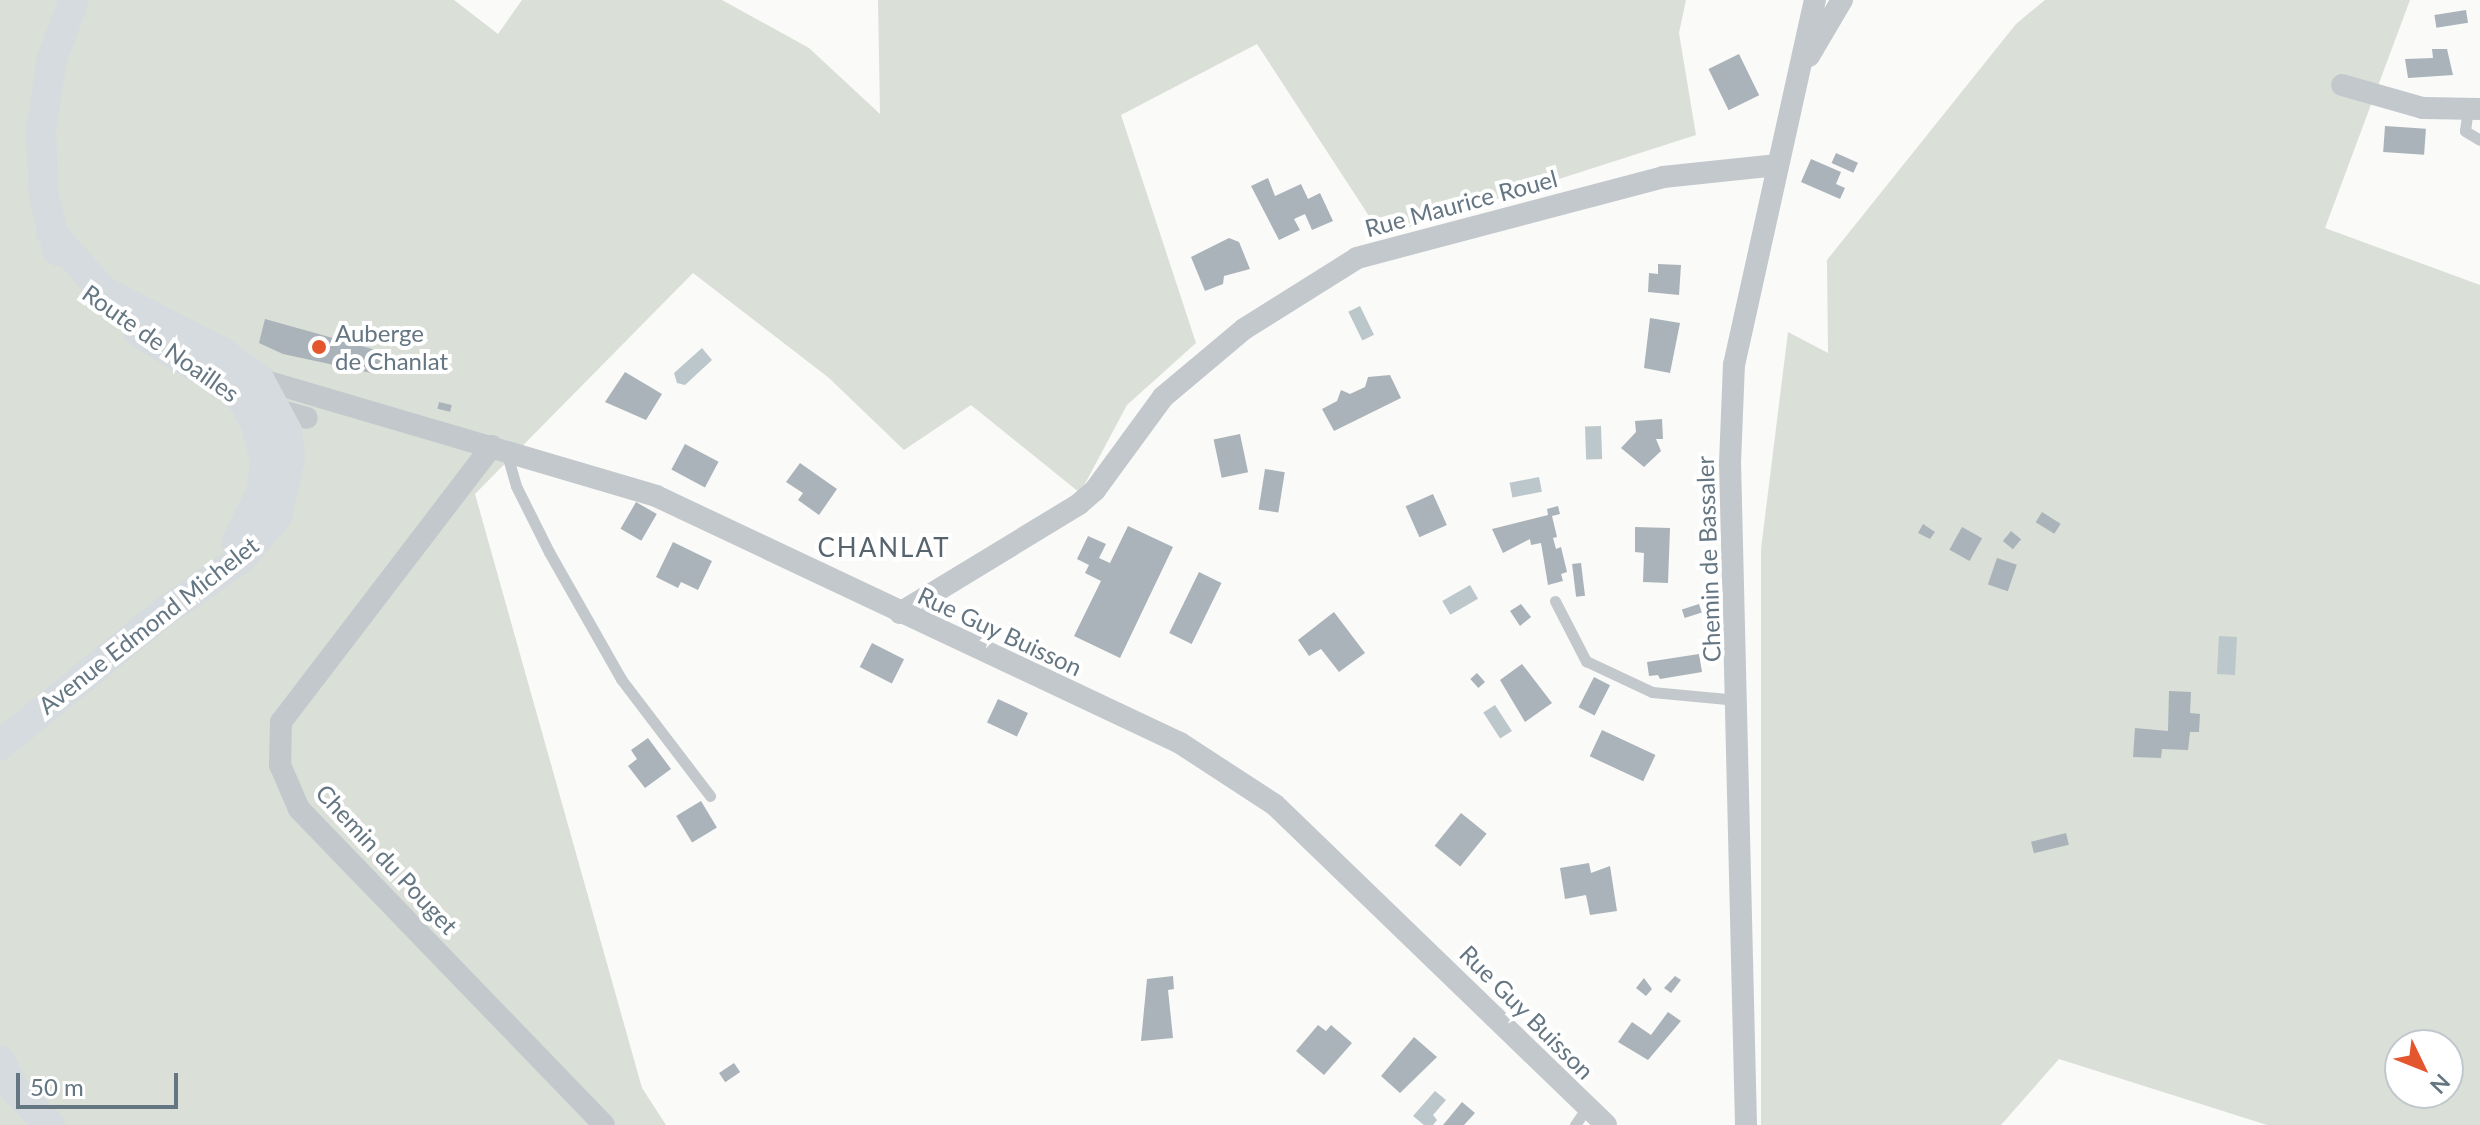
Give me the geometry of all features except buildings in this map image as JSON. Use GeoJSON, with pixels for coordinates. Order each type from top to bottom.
{"type":"FeatureCollection","features":[{"type":"Feature","properties":{"kind":"main road","name":"Route de Noailles"},"geometry":{"type":"LineString","coordinates":[[74,0],[52,59],[43,104],[42,171],[51,232],[62,263],[79,287],[136,330],[228,386],[245,403],[278,407]]}},
{"type":"Feature","properties":{"kind":"main road","name":"Route de Noailles"},"geometry":{"type":"LineString","coordinates":[[51,232],[103,291],[222,352],[278,407]]}},
{"type":"Feature","properties":{"kind":"main road","name":"Route de Noailles"},"geometry":{"type":"LineString","coordinates":[[204,582],[257,509],[278,407]]}},
{"type":"Feature","properties":{"kind":"main road","name":"Avenue Edmond Michelet"},"geometry":{"type":"LineString","coordinates":[[0,745],[204,582],[220,575],[264,535],[282,502],[290,457],[278,407]]}},
{"type":"Feature","properties":{"kind":"main road"},"geometry":{"type":"LineString","coordinates":[[0,1061],[16,1091],[50,1125]]}},
{"type":"Feature","properties":{"kind":"street","name":"Chemin de Bassaler"},"geometry":{"type":"LineString","coordinates":[[1746,1125],[1730,463],[1734,365],[1815,0]]}},
{"type":"Feature","properties":{"kind":"street"},"geometry":{"type":"LineString","coordinates":[[1796,78],[1842,0]]}},
{"type":"Feature","properties":{"kind":"street"},"geometry":{"type":"LineString","coordinates":[[2342,85],[2423,108],[2474,109]]}},
{"type":"Feature","properties":{"kind":"street","name":"Rue Maurice Rouel"},"geometry":{"type":"LineString","coordinates":[[900,613],[1079,504],[1095,490],[1163,397],[1244,329],[1357,258],[1663,177],[1777,165]]}},
{"type":"Feature","properties":{"kind":"street","name":"Rue Guy Buisson"},"geometry":{"type":"LineString","coordinates":[[278,407],[346,407],[499,447],[656,496],[1180,743],[1275,805],[1581,1116],[1606,1125]]}},
{"type":"Feature","properties":{"kind":"street","name":"Chemin du Pouget"},"geometry":{"type":"LineString","coordinates":[[499,447],[281,722],[280,765],[299,809],[604,1125]]}},
{"type":"Feature","properties":{"kind":"lane"},"geometry":{"type":"LineString","coordinates":[[2474,109],[2465,131],[2480,140]]}},
{"type":"Feature","properties":{"kind":"lane"},"geometry":{"type":"LineString","coordinates":[[499,447],[549,552],[621,679],[710,796]]}},
{"type":"Feature","properties":{"kind":"lane"},"geometry":{"type":"LineString","coordinates":[[1555,601],[1586,661],[1652,692],[1738,700]]}},
{"type":"Feature","properties":{"kind":"shaded area"},"geometry":{"type":"Polygon","coordinates":[[[0,0],[454,0],[498,34],[522,0],[722,0],[809,48],[880,114],[878,0],[1686,0],[1679,33],[1696,135],[1382,236],[1257,44],[1121,115],[1196,343],[1127,405],[1080,493],[971,405],[904,450],[829,378],[693,273],[475,494],[642,1088],[666,1125],[0,1125],[0,0]]]}},
{"type":"Feature","properties":{"kind":"shaded area"},"geometry":{"type":"Polygon","coordinates":[[[2045,0],[2410,0],[2325,228],[2480,285],[2480,1125],[2267,1125],[2059,1059],[2001,1125],[1761,1125],[1761,549],[1788,332],[1828,353],[1827,260],[2016,24],[2045,0]]]}},
{"type":"Feature","properties":{"kind":"shaded area"},"geometry":{"type":"Polygon","coordinates":[[[1360,306],[1374,335],[1362,340],[1348,312],[1360,306]]]}},
{"type":"Feature","properties":{"kind":"shaded area"},"geometry":{"type":"Polygon","coordinates":[[[702,348],[712,360],[685,385],[677,383],[674,373],[702,348]]]}},
{"type":"Feature","properties":{"kind":"shaded area"},"geometry":{"type":"Polygon","coordinates":[[[1601,426],[1602,459],[1586,460],[1585,427],[1601,426]]]}},
{"type":"Feature","properties":{"kind":"shaded area"},"geometry":{"type":"Polygon","coordinates":[[[1539,477],[1542,492],[1512,497],[1510,483],[1539,477]]]}},
{"type":"Feature","properties":{"kind":"shaded area"},"geometry":{"type":"Polygon","coordinates":[[[1470,585],[1478,599],[1450,615],[1442,601],[1470,585]]]}},
{"type":"Feature","properties":{"kind":"shaded area"},"geometry":{"type":"Polygon","coordinates":[[[2219,636],[2237,637],[2235,675],[2217,674],[2219,636]]]}},
{"type":"Feature","properties":{"kind":"shaded area"},"geometry":{"type":"Polygon","coordinates":[[[1495,705],[1512,731],[1500,739],[1483,713],[1495,705]]]}},
{"type":"Feature","properties":{"kind":"shaded area"},"geometry":{"type":"Polygon","coordinates":[[[1435,1091],[1446,1100],[1433,1115],[1437,1120],[1433,1125],[1424,1125],[1413,1116],[1435,1091]]]}},
{"type":"Feature","properties":{"kind":"place","name":"Auberge de Chanlat"},"geometry":{"type":"Point","coordinates":[319,347]}},
{"type":"Feature","properties":{"kind":"district","name":"CHANLAT"},"geometry":{"type":"Point","coordinates":[884,548]}}]}
